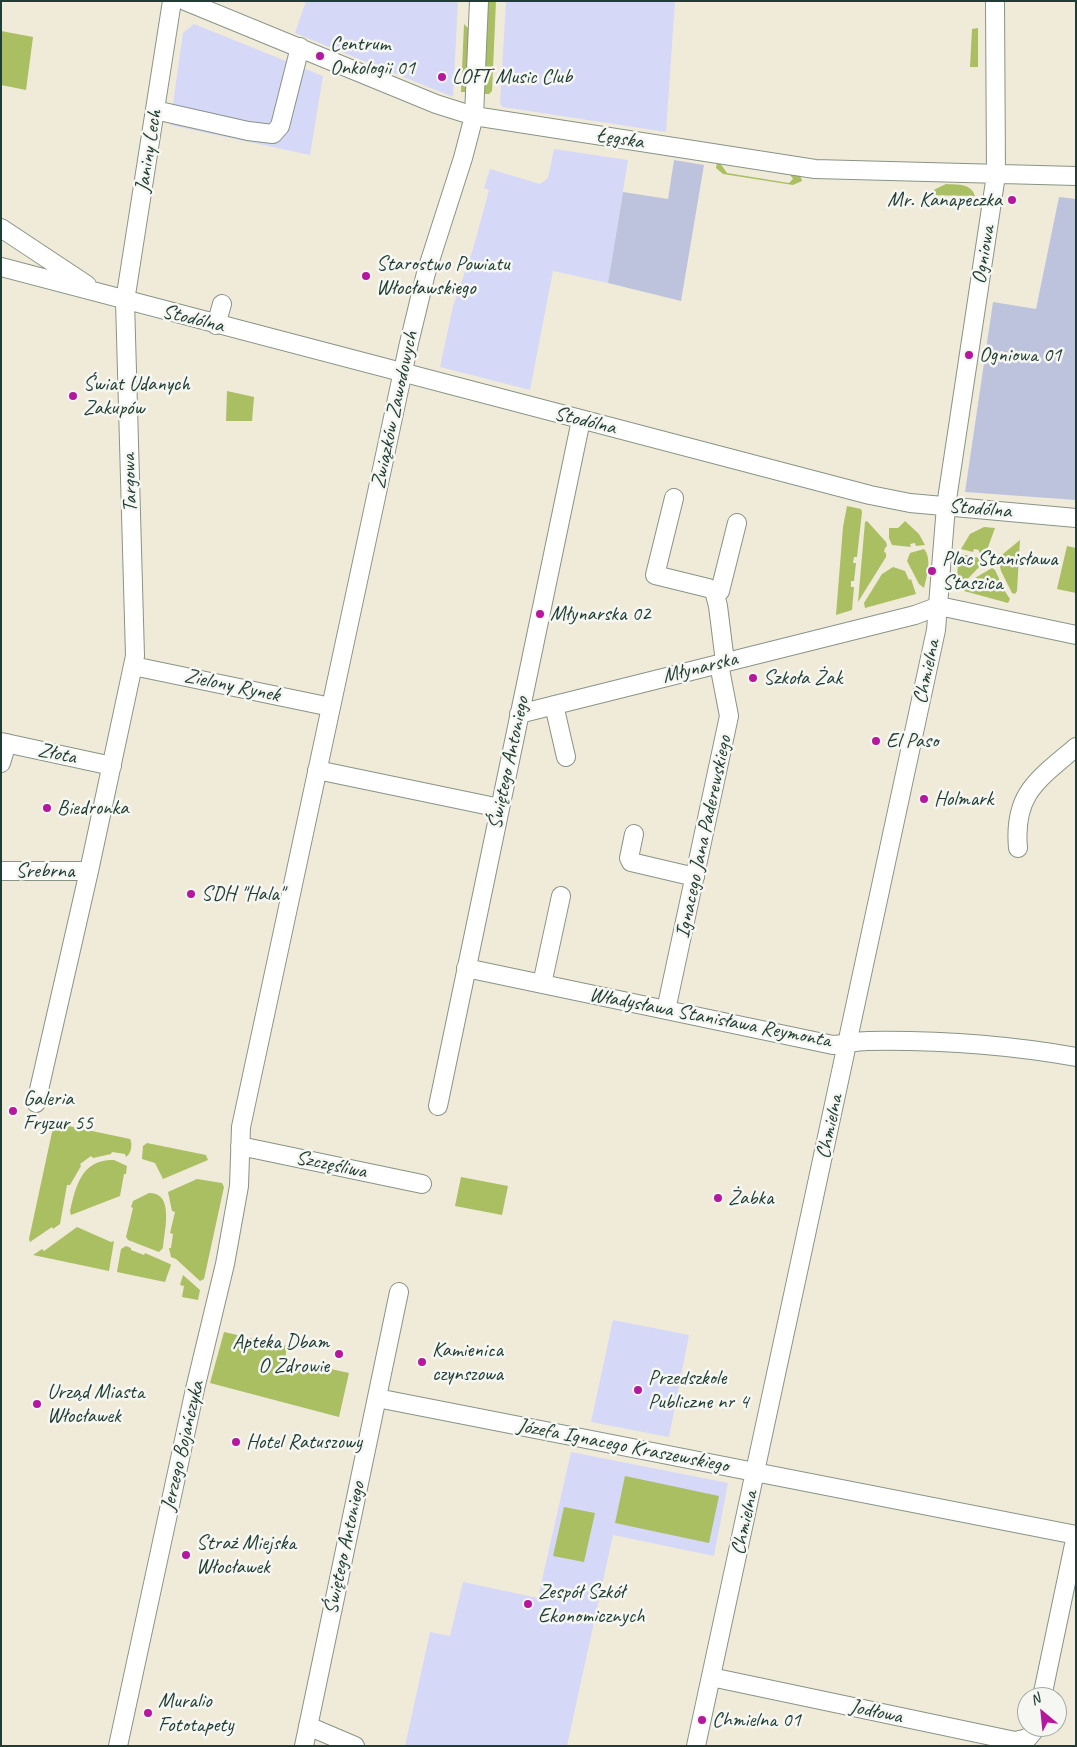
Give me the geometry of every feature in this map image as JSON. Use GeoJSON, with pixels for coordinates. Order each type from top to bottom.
{"type":"FeatureCollection","features":[{"type":"Feature","properties":{"kind":"street","name":"Janiny Lech"},"geometry":{"type":"LineString","coordinates":[[125,301],[172,1]]}},
{"type":"Feature","properties":{"kind":"street","name":"Łęgska"},"geometry":{"type":"LineString","coordinates":[[185,1],[436,104],[474,116],[808,168],[1076,176]]}},
{"type":"Feature","properties":{"kind":"street","name":"Związków Zawodowych"},"geometry":{"type":"LineString","coordinates":[[331,707],[426,273],[463,158],[474,116],[479,1]]}},
{"type":"Feature","properties":{"kind":"street","name":"Ogniowa"},"geometry":{"type":"LineString","coordinates":[[946,506],[996,175],[995,1]]}},
{"type":"Feature","properties":{"kind":"street"},"geometry":{"type":"LineString","coordinates":[[155,110],[248,131],[273,134],[280,126],[300,47]]}},
{"type":"Feature","properties":{"kind":"street","name":"Stodólna"},"geometry":{"type":"LineString","coordinates":[[1,228],[100,294]]}},
{"type":"Feature","properties":{"kind":"street","name":"Stodólna"},"geometry":{"type":"LineString","coordinates":[[1,267],[870,495],[910,503],[1076,518]]}},
{"type":"Feature","properties":{"kind":"street","name":"Targowa"},"geometry":{"type":"LineString","coordinates":[[125,301],[135,645],[133,666]]}},
{"type":"Feature","properties":{"kind":"street"},"geometry":{"type":"LineString","coordinates":[[216,324],[222,304]]}},
{"type":"Feature","properties":{"kind":"street","name":"Świętego Antoniego"},"geometry":{"type":"LineString","coordinates":[[438,1106],[581,420]]}},
{"type":"Feature","properties":{"kind":"street"},"geometry":{"type":"LineString","coordinates":[[674,498],[655,575],[708,588],[716,596],[720,591],[737,523]]}},
{"type":"Feature","properties":{"kind":"street","name":"Chmielna"},"geometry":{"type":"LineString","coordinates":[[696,1746],[934,640],[939,606],[946,506]]}},
{"type":"Feature","properties":{"kind":"street","name":"Ignacego Jana Paderewskiego"},"geometry":{"type":"LineString","coordinates":[[666,1010],[729,716],[716,596]]}},
{"type":"Feature","properties":{"kind":"street"},"geometry":{"type":"LineString","coordinates":[[939,606],[1076,635]]}},
{"type":"Feature","properties":{"kind":"street","name":"Młynarska"},"geometry":{"type":"LineString","coordinates":[[519,714],[915,615],[939,606]]}},
{"type":"Feature","properties":{"kind":"street"},"geometry":{"type":"LineString","coordinates":[[36,1103],[133,666]]}},
{"type":"Feature","properties":{"kind":"street","name":"Zielony Rynek"},"geometry":{"type":"LineString","coordinates":[[133,666],[331,707]]}},
{"type":"Feature","properties":{"kind":"street"},"geometry":{"type":"LineString","coordinates":[[554,706],[566,757]]}},
{"type":"Feature","properties":{"kind":"street"},"geometry":{"type":"LineString","coordinates":[[240,1146],[241,1127],[331,707]]}},
{"type":"Feature","properties":{"kind":"street"},"geometry":{"type":"LineString","coordinates":[[1,763],[4,742]]}},
{"type":"Feature","properties":{"kind":"street","name":"Złota"},"geometry":{"type":"LineString","coordinates":[[4,742],[112,766]]}},
{"type":"Feature","properties":{"kind":"street"},"geometry":{"type":"LineString","coordinates":[[1018,848],[1017,838],[1025,795],[1034,783],[1076,747]]}},
{"type":"Feature","properties":{"kind":"street"},"geometry":{"type":"LineString","coordinates":[[316,770],[500,808]]}},
{"type":"Feature","properties":{"kind":"street"},"geometry":{"type":"LineString","coordinates":[[634,834],[629,858],[631,862],[695,877]]}},
{"type":"Feature","properties":{"kind":"street","name":"Srebrna"},"geometry":{"type":"LineString","coordinates":[[1,871],[89,871]]}},
{"type":"Feature","properties":{"kind":"street"},"geometry":{"type":"LineString","coordinates":[[542,984],[561,896]]}},
{"type":"Feature","properties":{"kind":"street","name":"Władysława Stanisława Reymonta"},"geometry":{"type":"LineString","coordinates":[[466,968],[834,1045],[871,1041],[949,1044],[1021,1049],[1076,1056]]}},
{"type":"Feature","properties":{"kind":"street","name":"Szczęśliwa"},"geometry":{"type":"LineString","coordinates":[[240,1146],[422,1184]]}},
{"type":"Feature","properties":{"kind":"street","name":"Jerzego Bojańczyka"},"geometry":{"type":"LineString","coordinates":[[118,1746],[195,1389],[225,1264],[239,1186],[240,1146]]}},
{"type":"Feature","properties":{"kind":"street","name":"Świętego Antoniego"},"geometry":{"type":"LineString","coordinates":[[304,1746],[399,1292]]}},
{"type":"Feature","properties":{"kind":"street","name":"Józefa Ignacego Kraszewskiego"},"geometry":{"type":"LineString","coordinates":[[377,1398],[1076,1535]]}},
{"type":"Feature","properties":{"kind":"street"},"geometry":{"type":"LineString","coordinates":[[1044,1687],[1076,1535]]}},
{"type":"Feature","properties":{"kind":"street","name":"Jodłowa"},"geometry":{"type":"LineString","coordinates":[[711,1677],[1015,1741],[1029,1737]]}},
{"type":"Feature","properties":{"kind":"street"},"geometry":{"type":"LineString","coordinates":[[308,1726],[355,1746]]}},
{"type":"Feature","properties":{"kind":"shaded area"},"geometry":{"type":"Polygon","coordinates":[[[306,1],[458,1],[453,97],[295,33],[306,1]]]}},
{"type":"Feature","properties":{"kind":"shaded area"},"geometry":{"type":"Polygon","coordinates":[[[506,1],[675,1],[666,132],[503,107],[500,104],[506,1]]]}},
{"type":"Feature","properties":{"kind":"shaded area"},"geometry":{"type":"Polygon","coordinates":[[[194,24],[323,76],[310,155],[170,125],[183,33],[194,24]]]}},
{"type":"Feature","properties":{"kind":"shaded area"},"geometry":{"type":"Polygon","coordinates":[[[554,149],[628,160],[608,283],[553,271],[530,390],[440,367],[453,306],[473,249],[489,190],[484,188],[490,169],[540,184],[548,178],[554,149]]]}},
{"type":"Feature","properties":{"kind":"shaded area"},"geometry":{"type":"Polygon","coordinates":[[[674,160],[704,165],[681,301],[608,283],[623,192],[668,199],[674,160]]]}},
{"type":"Feature","properties":{"kind":"shaded area"},"geometry":{"type":"Polygon","coordinates":[[[1059,197],[1076,199],[1076,500],[965,492],[993,302],[1036,309],[1059,197]]]}},
{"type":"Feature","properties":{"kind":"shaded area","name":"Przedszkole Publiczne nr 4"},"geometry":{"type":"Polygon","coordinates":[[[613,1320],[689,1335],[669,1437],[591,1422],[613,1320]]]}},
{"type":"Feature","properties":{"kind":"shaded area","name":"Zespół Szkół Ekonomicznych"},"geometry":{"type":"Polygon","coordinates":[[[571,1452],[728,1483],[714,1556],[613,1535],[567,1746],[405,1746],[430,1632],[450,1636],[463,1582],[538,1598],[571,1452]]]}},
{"type":"Feature","properties":{"kind":"green space"},"geometry":{"type":"Polygon","coordinates":[[[496,1],[492,91],[489,94],[483,94],[487,2],[496,1]]]}},
{"type":"Feature","properties":{"kind":"green space"},"geometry":{"type":"Polygon","coordinates":[[[464,24],[469,29],[467,92],[461,92],[464,24]]]}},
{"type":"Feature","properties":{"kind":"green space"},"geometry":{"type":"Polygon","coordinates":[[[978,28],[978,67],[970,67],[972,29],[978,28]]]}},
{"type":"Feature","properties":{"kind":"green space"},"geometry":{"type":"Polygon","coordinates":[[[1,31],[33,37],[26,90],[1,85],[1,31]]]}},
{"type":"Feature","properties":{"kind":"green space"},"geometry":{"type":"Polygon","coordinates":[[[717,163],[720,163],[727,173],[789,183],[793,179],[789,173],[800,175],[802,181],[793,185],[723,174],[716,168],[717,163]]]}},
{"type":"Feature","properties":{"kind":"green space"},"geometry":{"type":"Polygon","coordinates":[[[946,184],[967,187],[975,196],[923,195],[946,184]]]}},
{"type":"Feature","properties":{"kind":"green space"},"geometry":{"type":"Polygon","coordinates":[[[227,391],[254,397],[252,421],[226,421],[227,391]]]}},
{"type":"Feature","properties":{"kind":"green space"},"geometry":{"type":"Polygon","coordinates":[[[847,506],[861,509],[862,512],[857,557],[854,557],[853,563],[856,563],[854,581],[851,581],[851,587],[854,587],[852,610],[836,615],[843,527],[847,506]]]}},
{"type":"Feature","properties":{"kind":"green space"},"geometry":{"type":"Polygon","coordinates":[[[867,521],[886,542],[887,546],[884,552],[886,557],[858,602],[865,522],[867,521]]]}},
{"type":"Feature","properties":{"kind":"green space"},"geometry":{"type":"Polygon","coordinates":[[[905,521],[919,534],[925,545],[916,546],[915,543],[910,544],[911,547],[892,545],[889,538],[889,528],[898,528],[905,521]]]}},
{"type":"Feature","properties":{"kind":"green space"},"geometry":{"type":"Polygon","coordinates":[[[984,527],[995,528],[987,550],[979,553],[979,550],[974,549],[973,552],[961,549],[970,534],[984,527]]]}},
{"type":"Feature","properties":{"kind":"green space"},"geometry":{"type":"Polygon","coordinates":[[[1020,540],[1017,591],[1015,594],[1012,593],[1001,571],[998,558],[1020,540]]]}},
{"type":"Feature","properties":{"kind":"green space"},"geometry":{"type":"Polygon","coordinates":[[[1067,546],[1076,548],[1076,593],[1057,589],[1067,546]]]}},
{"type":"Feature","properties":{"kind":"green space"},"geometry":{"type":"Polygon","coordinates":[[[924,549],[928,562],[924,588],[919,584],[907,561],[910,553],[924,549]]]}},
{"type":"Feature","properties":{"kind":"green space"},"geometry":{"type":"Polygon","coordinates":[[[961,554],[979,558],[982,564],[958,589],[956,585],[959,556],[961,554]]]}},
{"type":"Feature","properties":{"kind":"green space"},"geometry":{"type":"Polygon","coordinates":[[[893,567],[905,571],[909,580],[911,579],[916,594],[865,608],[864,603],[882,574],[893,567]]]}},
{"type":"Feature","properties":{"kind":"green space"},"geometry":{"type":"Polygon","coordinates":[[[992,568],[995,570],[1002,585],[1000,586],[1002,590],[1010,599],[1008,603],[964,591],[970,583],[972,585],[977,580],[975,578],[992,568]]]}},
{"type":"Feature","properties":{"kind":"green space"},"geometry":{"type":"Polygon","coordinates":[[[54,1123],[130,1139],[131,1149],[126,1157],[125,1154],[112,1152],[111,1154],[93,1158],[91,1156],[80,1164],[81,1166],[70,1185],[67,1185],[60,1224],[53,1229],[52,1227],[30,1242],[29,1239],[54,1123]]]}},
{"type":"Feature","properties":{"kind":"green space"},"geometry":{"type":"Polygon","coordinates":[[[147,1143],[206,1155],[208,1160],[163,1179],[155,1163],[142,1159],[143,1146],[147,1143]]]}},
{"type":"Feature","properties":{"kind":"green space"},"geometry":{"type":"Polygon","coordinates":[[[114,1160],[127,1166],[120,1196],[71,1215],[70,1211],[75,1192],[82,1175],[94,1164],[114,1160]]]}},
{"type":"Feature","properties":{"kind":"green space"},"geometry":{"type":"Polygon","coordinates":[[[461,1177],[508,1186],[502,1215],[455,1206],[461,1177]]]}},
{"type":"Feature","properties":{"kind":"green space"},"geometry":{"type":"Polygon","coordinates":[[[197,1179],[222,1183],[224,1187],[204,1279],[200,1281],[176,1259],[171,1257],[169,1248],[171,1248],[173,1234],[170,1233],[175,1212],[172,1211],[168,1192],[197,1179]]]}},
{"type":"Feature","properties":{"kind":"green space"},"geometry":{"type":"Polygon","coordinates":[[[149,1193],[157,1194],[165,1206],[166,1223],[163,1248],[159,1252],[128,1240],[126,1237],[133,1201],[149,1193]]]}},
{"type":"Feature","properties":{"kind":"green space"},"geometry":{"type":"Polygon","coordinates":[[[77,1227],[111,1242],[114,1241],[109,1271],[33,1255],[42,1249],[44,1251],[77,1227]]]}},
{"type":"Feature","properties":{"kind":"green space"},"geometry":{"type":"Polygon","coordinates":[[[126,1246],[131,1248],[131,1250],[144,1255],[145,1253],[170,1264],[165,1282],[117,1272],[121,1249],[126,1246]]]}},
{"type":"Feature","properties":{"kind":"green space"},"geometry":{"type":"Polygon","coordinates":[[[183,1275],[200,1290],[198,1300],[182,1297],[184,1286],[180,1285],[183,1275]]]}},
{"type":"Feature","properties":{"kind":"green space"},"geometry":{"type":"Polygon","coordinates":[[[224,1332],[287,1346],[285,1359],[349,1373],[339,1417],[210,1383],[224,1332]]]}},
{"type":"Feature","properties":{"kind":"green space"},"geometry":{"type":"Polygon","coordinates":[[[625,1476],[719,1496],[709,1543],[615,1523],[625,1476]]]}},
{"type":"Feature","properties":{"kind":"green space"},"geometry":{"type":"Polygon","coordinates":[[[564,1507],[595,1513],[584,1562],[553,1556],[564,1507]]]}},
{"type":"Feature","properties":{"kind":"place","name":"Centrum Onkologii 01"},"geometry":{"type":"Point","coordinates":[320,56]}},
{"type":"Feature","properties":{"kind":"place","name":"LOFT Music Club"},"geometry":{"type":"Point","coordinates":[442,77]}},
{"type":"Feature","properties":{"kind":"place","name":"Mr. Kanapeczka"},"geometry":{"type":"Point","coordinates":[1012,200]}},
{"type":"Feature","properties":{"kind":"place","name":"Starostwo Powiatu Włocławskiego"},"geometry":{"type":"Point","coordinates":[366,276]}},
{"type":"Feature","properties":{"kind":"place","name":"Ogniowa 01"},"geometry":{"type":"Point","coordinates":[969,355]}},
{"type":"Feature","properties":{"kind":"place","name":"Świat Udanych Zakupów"},"geometry":{"type":"Point","coordinates":[73,396]}},
{"type":"Feature","properties":{"kind":"place","name":"Plac Stanisława Staszica"},"geometry":{"type":"Point","coordinates":[932,571]}},
{"type":"Feature","properties":{"kind":"place","name":"Młynarska 02"},"geometry":{"type":"Point","coordinates":[540,614]}},
{"type":"Feature","properties":{"kind":"place","name":"Szkoła Żak"},"geometry":{"type":"Point","coordinates":[753,678]}},
{"type":"Feature","properties":{"kind":"place","name":"El Paso"},"geometry":{"type":"Point","coordinates":[876,741]}},
{"type":"Feature","properties":{"kind":"place","name":"Holmark"},"geometry":{"type":"Point","coordinates":[924,799]}},
{"type":"Feature","properties":{"kind":"place","name":"Biedronka"},"geometry":{"type":"Point","coordinates":[47,808]}},
{"type":"Feature","properties":{"kind":"place","name":"SDH \"Hala\""},"geometry":{"type":"Point","coordinates":[191,894]}},
{"type":"Feature","properties":{"kind":"place","name":"Galeria Fryzur 55"},"geometry":{"type":"Point","coordinates":[13,1111]}},
{"type":"Feature","properties":{"kind":"place","name":"Żabka"},"geometry":{"type":"Point","coordinates":[718,1198]}},
{"type":"Feature","properties":{"kind":"place","name":"Apteka Dbam O Zdrowie"},"geometry":{"type":"Point","coordinates":[339,1354]}},
{"type":"Feature","properties":{"kind":"place","name":"Kamienica czynszowa"},"geometry":{"type":"Point","coordinates":[422,1362]}},
{"type":"Feature","properties":{"kind":"place","name":"Przedszkole Publiczne nr 4"},"geometry":{"type":"Point","coordinates":[638,1390]}},
{"type":"Feature","properties":{"kind":"place","name":"Urząd Miasta Włocławek"},"geometry":{"type":"Point","coordinates":[37,1404]}},
{"type":"Feature","properties":{"kind":"place","name":"Hotel Ratuszowy"},"geometry":{"type":"Point","coordinates":[236,1442]}},
{"type":"Feature","properties":{"kind":"place","name":"Straż Miejska Włocławek"},"geometry":{"type":"Point","coordinates":[186,1555]}},
{"type":"Feature","properties":{"kind":"place","name":"Zespół Szkół Ekonomicznych"},"geometry":{"type":"Point","coordinates":[528,1604]}},
{"type":"Feature","properties":{"kind":"place","name":"Muralio Fototapety"},"geometry":{"type":"Point","coordinates":[148,1713]}},
{"type":"Feature","properties":{"kind":"place","name":"Chmielna 01"},"geometry":{"type":"Point","coordinates":[702,1720]}}]}
